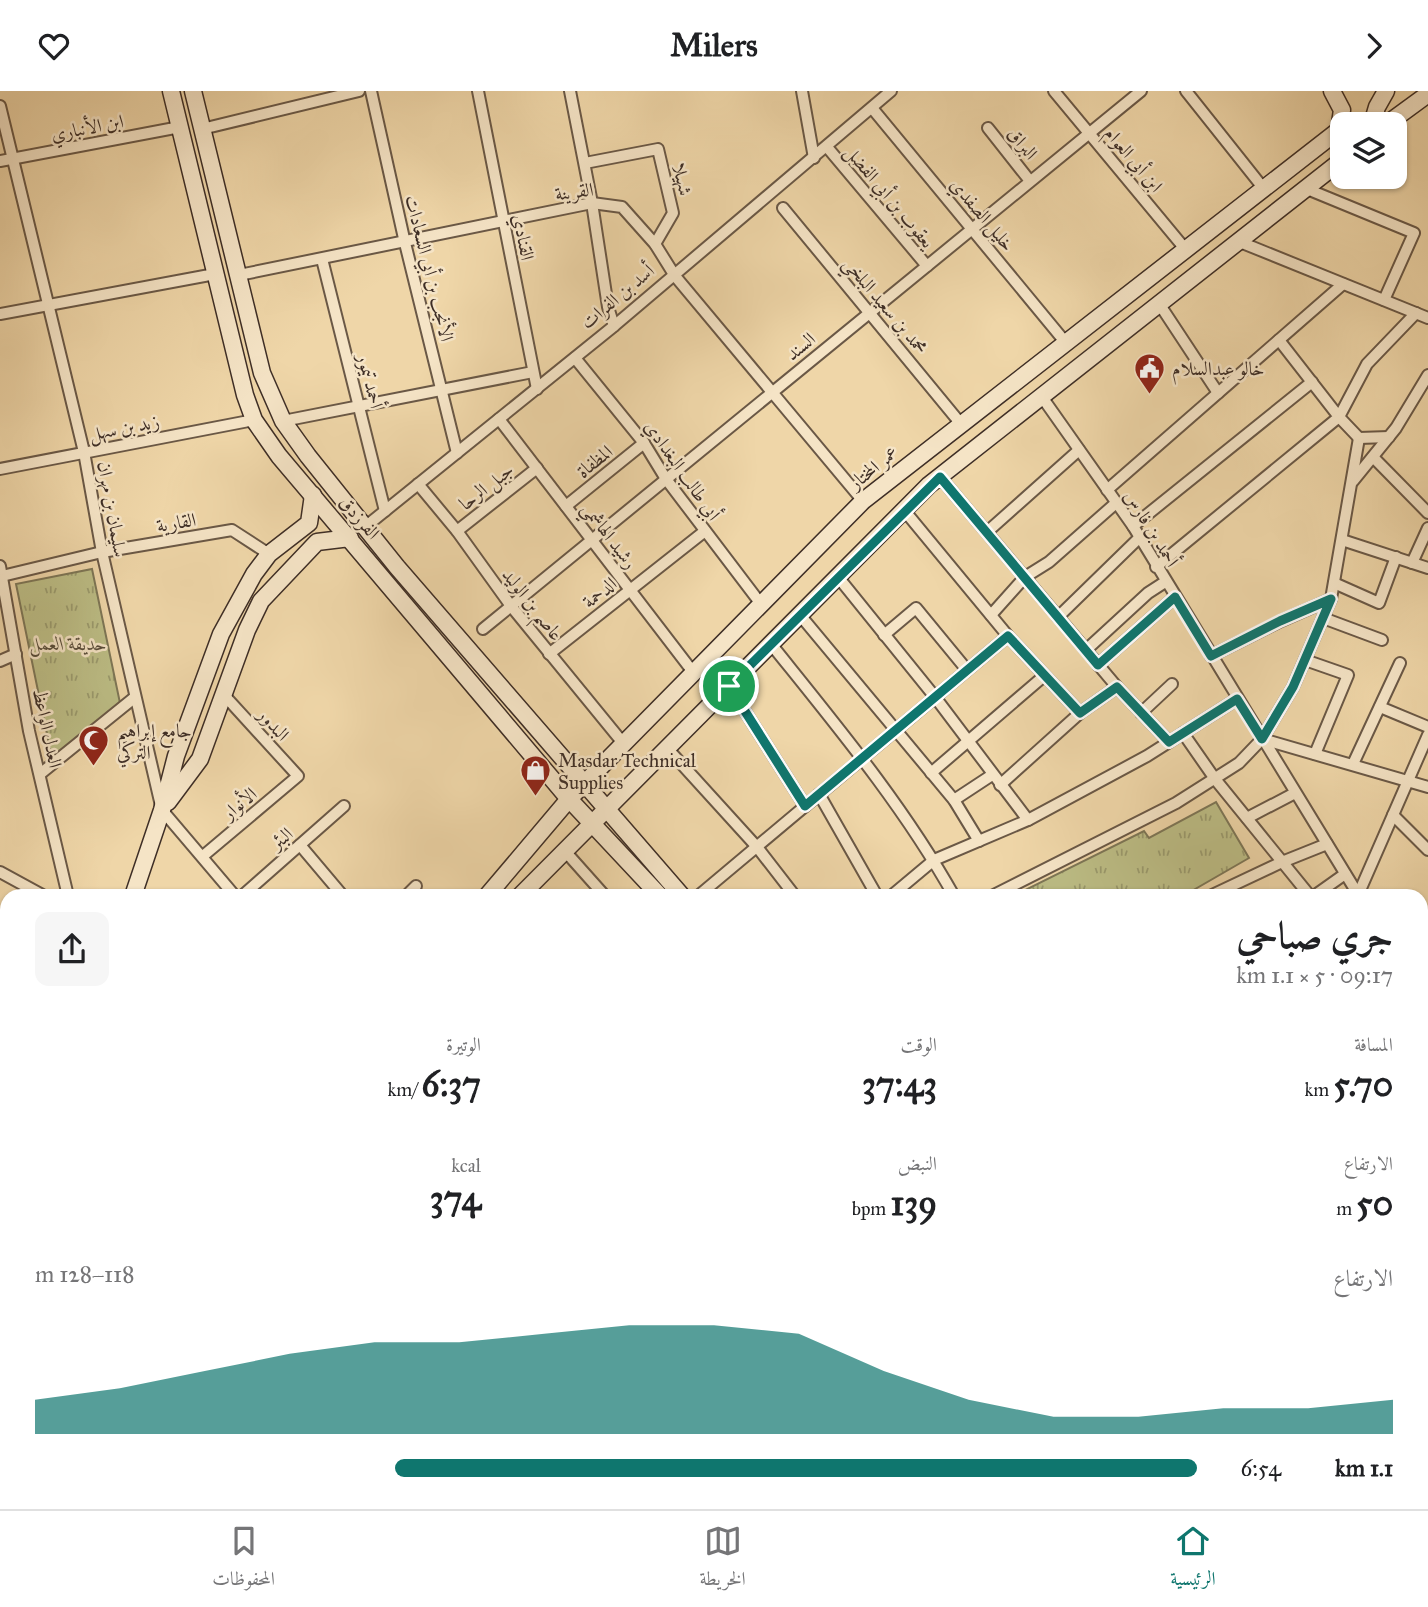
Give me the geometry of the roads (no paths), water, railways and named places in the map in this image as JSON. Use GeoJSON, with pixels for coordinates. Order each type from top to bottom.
{"type":"FeatureCollection","features":[{"type":"Feature","properties":{"kind":"street","name":"الفرزدق"},"geometry":{"type":"LineString","coordinates":[[171,91],[245,395],[254,420],[279,456],[569,799],[653,889]]}},
{"type":"Feature","properties":{"kind":"street","name":"الفرزدق"},"geometry":{"type":"LineString","coordinates":[[193,91],[262,373],[283,421],[365,527],[676,889]]}},
{"type":"Feature","properties":{"kind":"street"},"geometry":{"type":"LineString","coordinates":[[202,129],[359,91]]}},
{"type":"Feature","properties":{"kind":"street","name":"الأنجب بن أبي السعادات"},"geometry":{"type":"LineString","coordinates":[[371,91],[457,453]]}},
{"type":"Feature","properties":{"kind":"street","name":"القنادي"},"geometry":{"type":"LineString","coordinates":[[478,91],[537,389]]}},
{"type":"Feature","properties":{"kind":"street"},"geometry":{"type":"LineString","coordinates":[[570,91],[585,163],[608,307],[614,326]]}},
{"type":"Feature","properties":{"kind":"street","name":"يعقوب بن أبي الفضل"},"geometry":{"type":"LineString","coordinates":[[802,91],[814,158]]}},
{"type":"Feature","properties":{"kind":"street","name":"أسد بن الفرات"},"geometry":{"type":"LineString","coordinates":[[365,527],[675,276],[891,91]]}},
{"type":"Feature","properties":{"kind":"street","name":"ابن أبي العوام"},"geometry":{"type":"LineString","coordinates":[[1054,91],[1186,250]]}},
{"type":"Feature","properties":{"kind":"street","name":"السند"},"geometry":{"type":"LineString","coordinates":[[483,629],[1141,91]]}},
{"type":"Feature","properties":{"kind":"street"},"geometry":{"type":"LineString","coordinates":[[1186,91],[1264,189]]}},
{"type":"Feature","properties":{"kind":"street","name":"عمر المختار"},"geometry":{"type":"LineString","coordinates":[[493,889],[569,799],[863,501],[1339,131],[1342,110],[1332,91]]}},
{"type":"Feature","properties":{"kind":"street"},"geometry":{"type":"LineString","coordinates":[[1376,112],[1386,91]]}},
{"type":"Feature","properties":{"kind":"street"},"geometry":{"type":"LineString","coordinates":[[1405,112],[1425,99]]}},
{"type":"Feature","properties":{"kind":"street","name":"سليمان بن مهران"},"geometry":{"type":"LineString","coordinates":[[0,106],[85,452],[102,552],[162,810],[229,889]]}},
{"type":"Feature","properties":{"kind":"street","name":"خليل الصفدي"},"geometry":{"type":"LineString","coordinates":[[872,108],[1066,343]]}},
{"type":"Feature","properties":{"kind":"street","name":"ابن الأنباري"},"geometry":{"type":"LineString","coordinates":[[0,161],[180,127]]}},
{"type":"Feature","properties":{"kind":"street","name":"البراق"},"geometry":{"type":"LineString","coordinates":[[988,128],[1030,181]]}},
{"type":"Feature","properties":{"kind":"street","name":"يعقوب بن أبي الفضل"},"geometry":{"type":"LineString","coordinates":[[827,147],[927,266]]}},
{"type":"Feature","properties":{"kind":"street","name":"شهيلا"},"geometry":{"type":"LineString","coordinates":[[585,163],[658,149],[673,213],[654,244]]}},
{"type":"Feature","properties":{"kind":"street"},"geometry":{"type":"LineString","coordinates":[[527,889],[590,823],[940,477],[1330,170]]}},
{"type":"Feature","properties":{"kind":"street"},"geometry":{"type":"LineString","coordinates":[[1307,190],[1414,233],[1384,300]]}},
{"type":"Feature","properties":{"kind":"street","name":"القرينة"},"geometry":{"type":"LineString","coordinates":[[239,275],[592,203],[622,207],[654,244],[675,276],[863,501]]}},
{"type":"Feature","properties":{"kind":"street","name":"محمد بن سعيد البلخي"},"geometry":{"type":"LineString","coordinates":[[783,208],[961,424]]}},
{"type":"Feature","properties":{"kind":"street"},"geometry":{"type":"LineString","coordinates":[[1240,242],[1428,318]]}},
{"type":"Feature","properties":{"kind":"street","name":"أحمد تيمور"},"geometry":{"type":"LineString","coordinates":[[321,259],[385,511]]}},
{"type":"Feature","properties":{"kind":"street"},"geometry":{"type":"LineString","coordinates":[[0,314],[215,274]]}},
{"type":"Feature","properties":{"kind":"street"},"geometry":{"type":"LineString","coordinates":[[1107,490],[1343,284]]}},
{"type":"Feature","properties":{"kind":"street"},"geometry":{"type":"LineString","coordinates":[[1160,305],[1219,393]]}},
{"type":"Feature","properties":{"kind":"street"},"geometry":{"type":"LineString","coordinates":[[1156,567],[1339,417],[1367,364],[1416,313]]}},
{"type":"Feature","properties":{"kind":"street"},"geometry":{"type":"LineString","coordinates":[[1279,340],[1339,417],[1359,438],[1389,437]]}},
{"type":"Feature","properties":{"kind":"street","name":"أبي طالب البغدادي"},"geometry":{"type":"LineString","coordinates":[[575,358],[644,443],[666,479],[761,604]]}},
{"type":"Feature","properties":{"kind":"street"},"geometry":{"type":"LineString","coordinates":[[283,421],[533,372]]}},
{"type":"Feature","properties":{"kind":"street"},"geometry":{"type":"LineString","coordinates":[[1352,484],[1389,437],[1428,375]]}},
{"type":"Feature","properties":{"kind":"street"},"geometry":{"type":"LineString","coordinates":[[1133,526],[1312,381]]}},
{"type":"Feature","properties":{"kind":"street","name":"أحمد بن فارس"},"geometry":{"type":"LineString","coordinates":[[1042,397],[1133,526],[1354,889]]}},
{"type":"Feature","properties":{"kind":"street","name":"رشيد الهاشمي"},"geometry":{"type":"LineString","coordinates":[[499,419],[693,672]]}},
{"type":"Feature","properties":{"kind":"street","name":"زيد بن سهل"},"geometry":{"type":"LineString","coordinates":[[0,469],[254,420]]}},
{"type":"Feature","properties":{"kind":"street"},"geometry":{"type":"LineString","coordinates":[[1006,889],[1176,803],[1239,763],[1262,739],[1293,687],[1331,599],[1359,438]]}},
{"type":"Feature","properties":{"kind":"street","name":"المظفاة"},"geometry":{"type":"LineString","coordinates":[[566,506],[644,443]]}},
{"type":"Feature","properties":{"kind":"street"},"geometry":{"type":"LineString","coordinates":[[987,532],[1079,450]]}},
{"type":"Feature","properties":{"kind":"street"},"geometry":{"type":"LineString","coordinates":[[1373,457],[1428,513]]}},
{"type":"Feature","properties":{"kind":"street","name":"جبل الرحا"},"geometry":{"type":"LineString","coordinates":[[457,531],[537,468]]}},
{"type":"Feature","properties":{"kind":"street"},"geometry":{"type":"LineString","coordinates":[[940,477],[1117,687],[1169,742]]}},
{"type":"Feature","properties":{"kind":"street","name":"عاصم بن الوليد"},"geometry":{"type":"LineString","coordinates":[[418,484],[457,531],[510,606],[623,743]]}},
{"type":"Feature","properties":{"kind":"street"},"geometry":{"type":"LineString","coordinates":[[135,889],[162,810],[176,756],[220,634],[269,554],[309,523],[313,495]]}},
{"type":"Feature","properties":{"kind":"street"},"geometry":{"type":"LineString","coordinates":[[991,615],[1025,577],[1049,562],[1116,503]]}},
{"type":"Feature","properties":{"kind":"street"},"geometry":{"type":"LineString","coordinates":[[904,510],[1008,636],[1080,713]]}},
{"type":"Feature","properties":{"kind":"street"},"geometry":{"type":"LineString","coordinates":[[1412,563],[1428,528]]}},
{"type":"Feature","properties":{"kind":"street","name":"القارية"},"geometry":{"type":"LineString","coordinates":[[1,571],[232,530],[269,554]]}},
{"type":"Feature","properties":{"kind":"street","name":"الدحمة"},"geometry":{"type":"LineString","coordinates":[[549,654],[705,531]]}},
{"type":"Feature","properties":{"kind":"street"},"geometry":{"type":"LineString","coordinates":[[162,810],[200,759],[247,630],[261,601],[317,542],[350,538]]}},
{"type":"Feature","properties":{"kind":"street"},"geometry":{"type":"LineString","coordinates":[[1058,617],[1139,538]]}},
{"type":"Feature","properties":{"kind":"street"},"geometry":{"type":"LineString","coordinates":[[1342,540],[1428,568]]}},
{"type":"Feature","properties":{"kind":"street"},"geometry":{"type":"LineString","coordinates":[[1334,583],[1378,603],[1396,557]]}},
{"type":"Feature","properties":{"kind":"street","name":"العدل الواعظ"},"geometry":{"type":"LineString","coordinates":[[1,571],[29,731],[66,889]]}},
{"type":"Feature","properties":{"kind":"street"},"geometry":{"type":"LineString","coordinates":[[838,577],[935,697],[1028,820]]}},
{"type":"Feature","properties":{"kind":"street"},"geometry":{"type":"LineString","coordinates":[[1086,650],[1148,593],[1165,582]]}},
{"type":"Feature","properties":{"kind":"street"},"geometry":{"type":"LineString","coordinates":[[1098,665],[1175,597]]}},
{"type":"Feature","properties":{"kind":"street"},"geometry":{"type":"LineString","coordinates":[[1211,656],[1331,599]]}},
{"type":"Feature","properties":{"kind":"street"},"geometry":{"type":"LineString","coordinates":[[884,635],[915,608],[967,670]]}},
{"type":"Feature","properties":{"kind":"street"},"geometry":{"type":"LineString","coordinates":[[800,614],[954,800],[979,841]]}},
{"type":"Feature","properties":{"kind":"street"},"geometry":{"type":"LineString","coordinates":[[1323,618],[1382,640]]}},
{"type":"Feature","properties":{"kind":"street"},"geometry":{"type":"LineString","coordinates":[[706,889],[1008,636]]}},
{"type":"Feature","properties":{"kind":"street"},"geometry":{"type":"LineString","coordinates":[[771,644],[863,757],[934,860],[950,889]]}},
{"type":"Feature","properties":{"kind":"street"},"geometry":{"type":"LineString","coordinates":[[0,660],[16,654]]}},
{"type":"Feature","properties":{"kind":"street"},"geometry":{"type":"LineString","coordinates":[[1305,660],[1348,675],[1315,754]]}},
{"type":"Feature","properties":{"kind":"street"},"geometry":{"type":"LineString","coordinates":[[1353,764],[1400,663]]}},
{"type":"Feature","properties":{"kind":"street"},"geometry":{"type":"LineString","coordinates":[[931,773],[1044,675]]}},
{"type":"Feature","properties":{"kind":"street"},"geometry":{"type":"LineString","coordinates":[[1141,713],[1172,684]]}},
{"type":"Feature","properties":{"kind":"street"},"geometry":{"type":"LineString","coordinates":[[729,686],[805,806]]}},
{"type":"Feature","properties":{"kind":"street"},"geometry":{"type":"LineString","coordinates":[[1000,785],[1080,713],[1117,687]]}},
{"type":"Feature","properties":{"kind":"street","name":"البدور"},"geometry":{"type":"LineString","coordinates":[[224,695],[298,776]]}},
{"type":"Feature","properties":{"kind":"street"},"geometry":{"type":"LineString","coordinates":[[40,774],[134,698]]}},
{"type":"Feature","properties":{"kind":"street"},"geometry":{"type":"LineString","coordinates":[[899,889],[934,860],[1028,820],[1169,742],[1237,699]]}},
{"type":"Feature","properties":{"kind":"street"},"geometry":{"type":"LineString","coordinates":[[1380,707],[1428,727]]}},
{"type":"Feature","properties":{"kind":"street"},"geometry":{"type":"LineString","coordinates":[[1183,733],[1215,779],[1306,889]]}},
{"type":"Feature","properties":{"kind":"street"},"geometry":{"type":"LineString","coordinates":[[1361,889],[1428,735]]}},
{"type":"Feature","properties":{"kind":"street"},"geometry":{"type":"LineString","coordinates":[[1262,739],[1428,787]]}},
{"type":"Feature","properties":{"kind":"street"},"geometry":{"type":"LineString","coordinates":[[667,748],[757,847],[790,889]]}},
{"type":"Feature","properties":{"kind":"street"},"geometry":{"type":"LineString","coordinates":[[954,800],[992,775]]}},
{"type":"Feature","properties":{"kind":"street","name":"الأنوار"},"geometry":{"type":"LineString","coordinates":[[203,856],[298,776]]}},
{"type":"Feature","properties":{"kind":"street"},"geometry":{"type":"LineString","coordinates":[[1247,818],[1295,793]]}},
{"type":"Feature","properties":{"kind":"street"},"geometry":{"type":"LineString","coordinates":[[819,795],[873,889]]}},
{"type":"Feature","properties":{"kind":"street","name":"البئر"},"geometry":{"type":"LineString","coordinates":[[250,889],[344,806]]}},
{"type":"Feature","properties":{"kind":"street"},"geometry":{"type":"LineString","coordinates":[[1393,815],[1428,850]]}},
{"type":"Feature","properties":{"kind":"street"},"geometry":{"type":"LineString","coordinates":[[300,845],[337,889]]}},
{"type":"Feature","properties":{"kind":"street"},"geometry":{"type":"LineString","coordinates":[[1225,889],[1282,862],[1327,845]]}},
{"type":"Feature","properties":{"kind":"street"},"geometry":{"type":"LineString","coordinates":[[565,850],[598,889]]}},
{"type":"Feature","properties":{"kind":"street"},"geometry":{"type":"LineString","coordinates":[[0,872],[31,889]]}},
{"type":"Feature","properties":{"kind":"street"},"geometry":{"type":"LineString","coordinates":[[1322,889],[1345,874]]}},
{"type":"Feature","properties":{"kind":"street"},"geometry":{"type":"LineString","coordinates":[[413,889],[416,886]]}},
{"type":"Feature","properties":{"kind":"place","name":"خالو عبدالسلام"},"geometry":{"type":"Point","coordinates":[1149,395]}},
{"type":"Feature","properties":{"kind":"place","name":"جامع إبراهيم التركي"},"geometry":{"type":"Point","coordinates":[94,768]}},
{"type":"Feature","properties":{"kind":"place","name":"Masdar Technical Supplies"},"geometry":{"type":"Point","coordinates":[535,798]}},
{"type":"Feature","properties":{"kind":"park label","name":"حديقة العمل"},"geometry":{"type":"Point","coordinates":[68,643]}}]}
